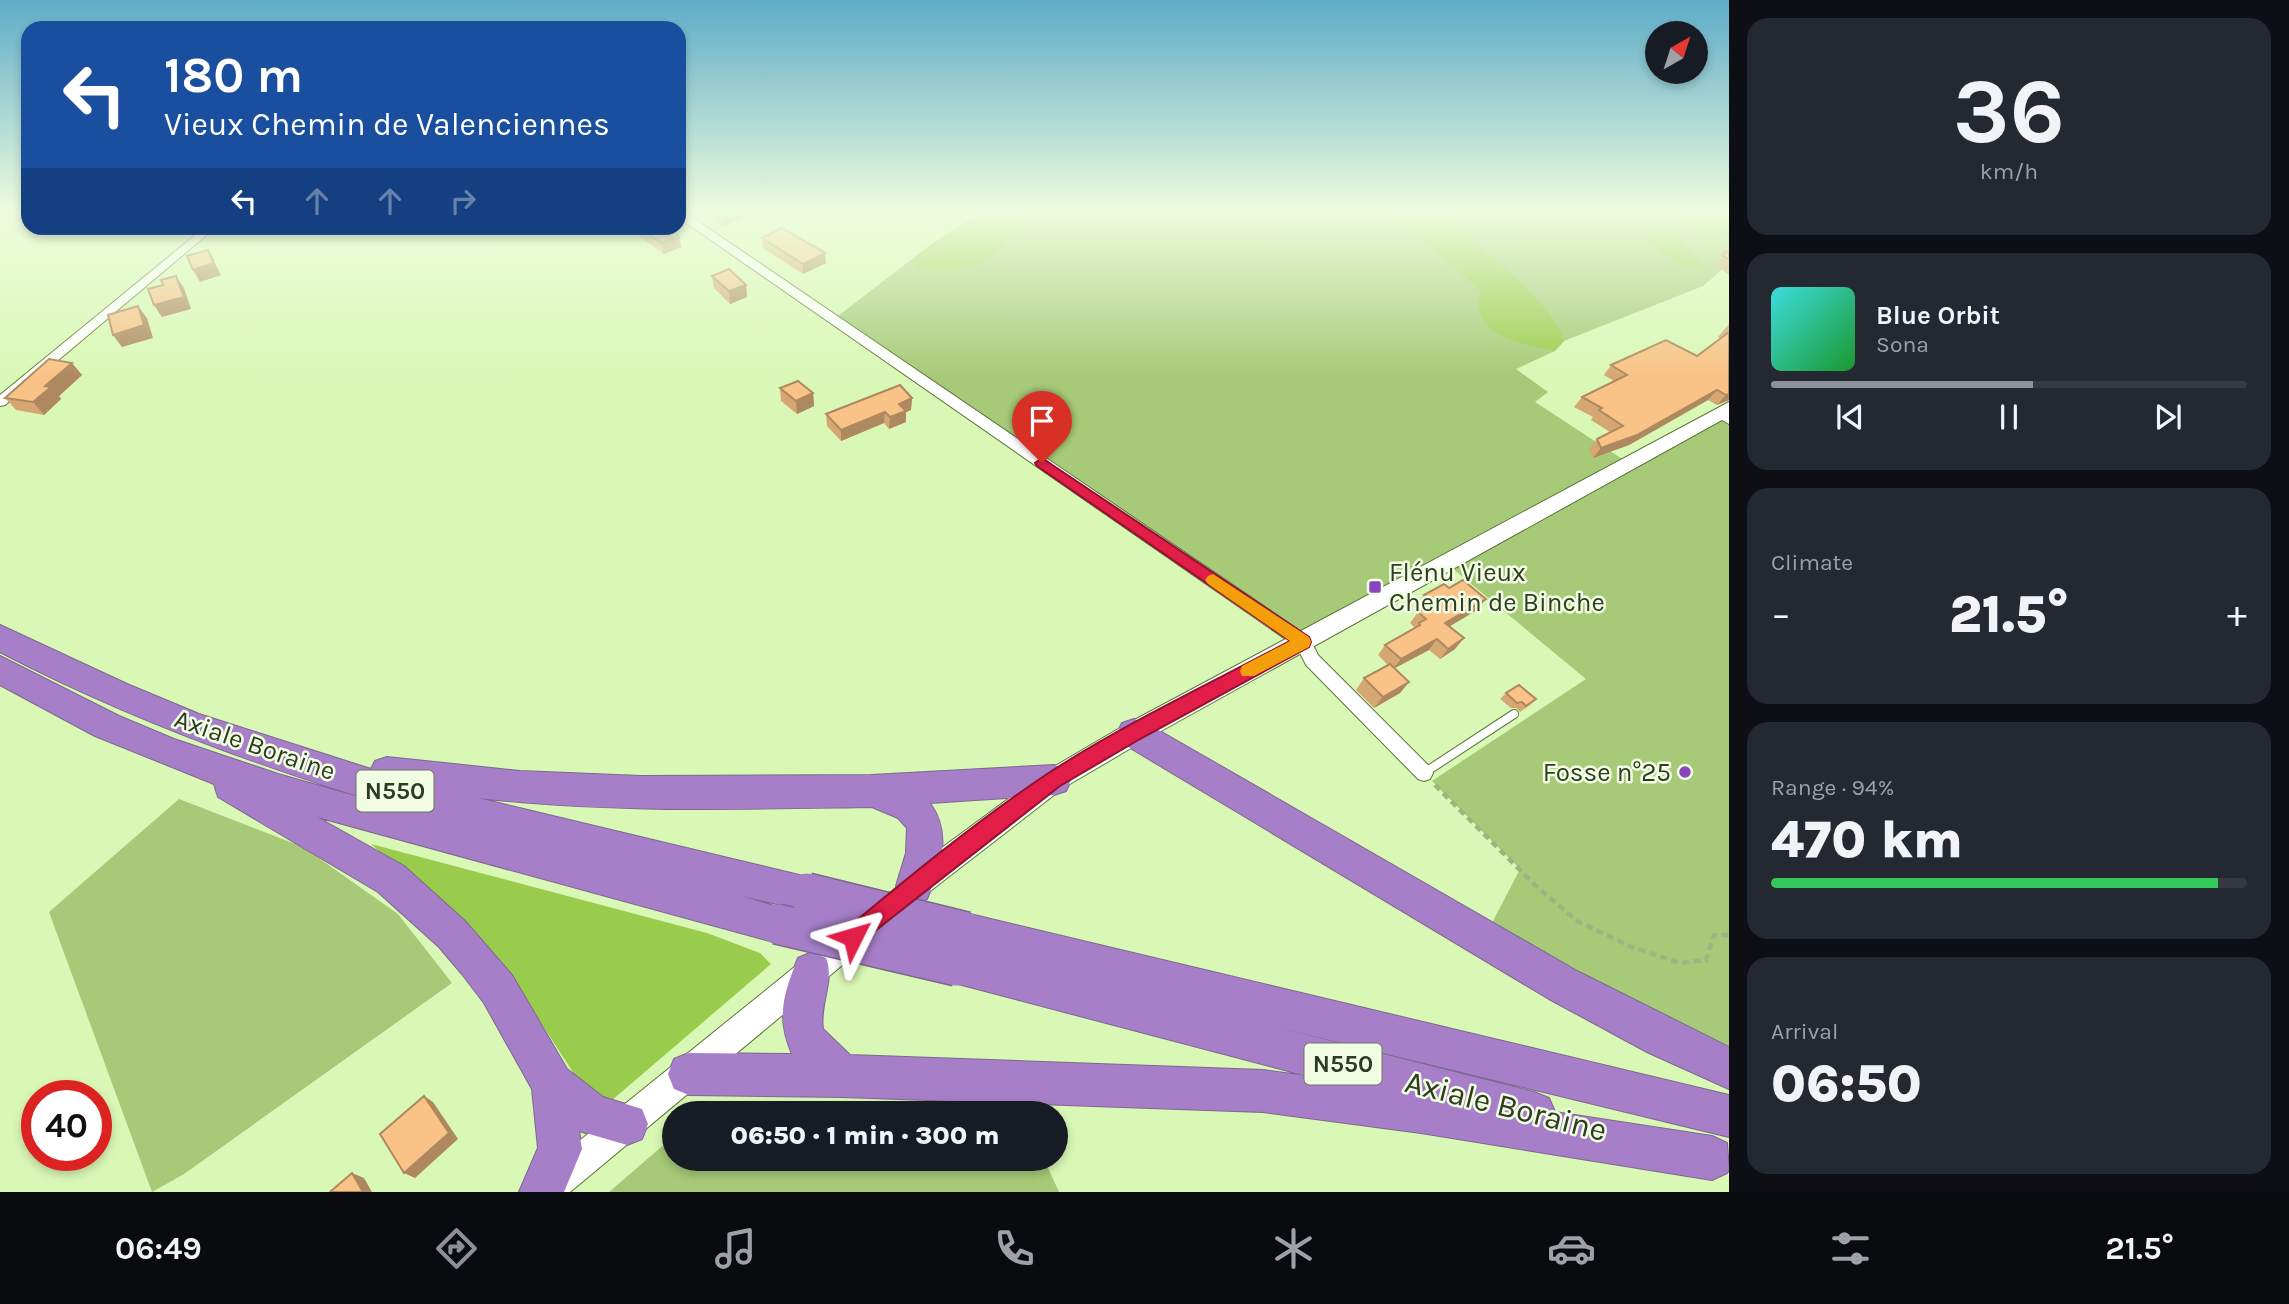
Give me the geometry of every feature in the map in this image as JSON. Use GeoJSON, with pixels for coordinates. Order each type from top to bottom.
{"type":"FeatureCollection","features":[{"type":"Feature","properties":{"kind":"highway","name":"Axiale Boraine"},"geometry":{"type":"LineString","coordinates":[[0,636],[78,677],[186,724],[268,753],[370,784],[622,851],[807,892],[962,949],[1721,1160]]}},
{"type":"Feature","properties":{"kind":"highway","name":"Axiale Boraine"},"geometry":{"type":"LineString","coordinates":[[0,669],[34,690],[178,755],[355,813],[777,924],[962,949],[1729,1116]]}},
{"type":"Feature","properties":{"kind":"highway"},"geometry":{"type":"LineString","coordinates":[[1134,733],[1291,829],[1532,967],[1617,1014],[1729,1068]]}},
{"type":"Feature","properties":{"kind":"highway"},"geometry":{"type":"LineString","coordinates":[[268,753],[414,776],[520,787],[641,792],[871,791],[1054,780]]}},
{"type":"Feature","properties":{"kind":"highway"},"geometry":{"type":"LineString","coordinates":[[178,755],[391,879],[452,934],[476,960],[498,989],[552,1084],[560,1149],[542,1192]]}},
{"type":"Feature","properties":{"kind":"highway"},"geometry":{"type":"LineString","coordinates":[[871,791],[897,798],[911,808],[928,836],[927,853],[914,886]]}},
{"type":"Feature","properties":{"kind":"highway"},"geometry":{"type":"LineString","coordinates":[[812,972],[802,1000],[800,1019],[807,1041],[818,1059],[843,1076]]}},
{"type":"Feature","properties":{"kind":"highway"},"geometry":{"type":"LineString","coordinates":[[689,1074],[843,1076],[1263,1091],[1421,1112],[1721,1160]]}},
{"type":"Feature","properties":{"kind":"highway"},"geometry":{"type":"LineString","coordinates":[[552,1084],[590,1113],[627,1124]]}},
{"type":"Feature","properties":{"kind":"street"},"geometry":{"type":"LineString","coordinates":[[0,402],[163,267]]}},
{"type":"Feature","properties":{"kind":"street"},"geometry":{"type":"LineString","coordinates":[[755,267],[1303,642],[1312,660],[1424,773]]}},
{"type":"Feature","properties":{"kind":"street"},"geometry":{"type":"LineString","coordinates":[[542,1192],[689,1074],[914,886],[1054,780],[1134,733],[1726,414]]}},
{"type":"Feature","properties":{"kind":"lane"},"geometry":{"type":"LineString","coordinates":[[1424,773],[1514,714]]}},
{"type":"Feature","properties":{"kind":"path"},"geometry":{"type":"LineString","coordinates":[[1424,773],[1536,886],[1577,921],[1632,947],[1680,963],[1706,960],[1714,935],[1729,935]]}},
{"type":"Feature","properties":{"kind":"green space"},"geometry":{"type":"Polygon","coordinates":[[[902,267],[1726,267],[1703,286],[1564,341],[1555,351],[1516,369],[1548,392],[1535,402],[1630,464],[1719,414],[1729,420],[1729,1046],[1578,977],[1491,925],[1520,869],[1432,781],[1586,679],[1446,563],[1303,642],[834,319],[902,267]]]}},
{"type":"Feature","properties":{"kind":"green space"},"geometry":{"type":"Polygon","coordinates":[[[915,267],[971,267],[955,269],[919,270],[915,267]]]}},
{"type":"Feature","properties":{"kind":"green space"},"geometry":{"type":"Polygon","coordinates":[[[1453,267],[1503,267],[1543,306],[1564,341],[1555,351],[1499,335],[1483,320],[1479,309],[1481,292],[1453,267]]]}},
{"type":"Feature","properties":{"kind":"green space"},"geometry":{"type":"Polygon","coordinates":[[[179,799],[303,847],[398,914],[452,983],[184,1174],[152,1192],[49,912],[179,799]]]}},
{"type":"Feature","properties":{"kind":"green space"},"geometry":{"type":"Polygon","coordinates":[[[371,844],[707,933],[760,953],[771,964],[604,1107],[578,1080],[517,986],[451,916],[371,844]]]}},
{"type":"Feature","properties":{"kind":"green space"},"geometry":{"type":"Polygon","coordinates":[[[662,1146],[662,1171],[1049,1171],[1059,1192],[609,1192],[662,1146]]]}},
{"type":"Feature","properties":{"kind":"building"},"geometry":{"type":"Polygon","coordinates":[[[729,269],[746,285],[729,291],[712,276],[729,269]]]}},
{"type":"Feature","properties":{"kind":"building"},"geometry":{"type":"Polygon","coordinates":[[[176,276],[184,297],[154,305],[148,289],[163,285],[161,280],[176,276]]]}},
{"type":"Feature","properties":{"kind":"building"},"geometry":{"type":"Polygon","coordinates":[[[138,306],[144,325],[113,335],[108,315],[138,306]]]}},
{"type":"Feature","properties":{"kind":"building"},"geometry":{"type":"Polygon","coordinates":[[[1729,332],[1729,394],[1717,390],[1637,435],[1601,448],[1597,439],[1623,426],[1599,410],[1602,408],[1582,397],[1627,375],[1611,365],[1666,340],[1697,356],[1729,332]]]}},
{"type":"Feature","properties":{"kind":"building"},"geometry":{"type":"Polygon","coordinates":[[[49,359],[72,363],[45,386],[51,387],[33,402],[5,398],[49,359]]]}},
{"type":"Feature","properties":{"kind":"building"},"geometry":{"type":"Polygon","coordinates":[[[798,381],[813,393],[796,401],[780,388],[798,381]]]}},
{"type":"Feature","properties":{"kind":"building"},"geometry":{"type":"Polygon","coordinates":[[[900,385],[912,398],[899,404],[906,411],[890,417],[885,412],[841,430],[826,414],[900,385]]]}},
{"type":"Feature","properties":{"kind":"building"},"geometry":{"type":"Polygon","coordinates":[[[1463,580],[1486,599],[1445,623],[1464,638],[1448,649],[1437,639],[1401,659],[1385,645],[1426,619],[1418,612],[1434,603],[1424,595],[1444,584],[1449,588],[1463,580]]]}},
{"type":"Feature","properties":{"kind":"building"},"geometry":{"type":"Polygon","coordinates":[[[1390,664],[1409,682],[1383,697],[1364,678],[1390,664]]]}},
{"type":"Feature","properties":{"kind":"building"},"geometry":{"type":"Polygon","coordinates":[[[1519,685],[1536,699],[1526,706],[1522,702],[1517,703],[1506,693],[1519,685]]]}},
{"type":"Feature","properties":{"kind":"building"},"geometry":{"type":"Polygon","coordinates":[[[424,1096],[449,1133],[404,1173],[380,1134],[424,1096]]]}},
{"type":"Feature","properties":{"kind":"building"},"geometry":{"type":"Polygon","coordinates":[[[352,1173],[363,1192],[330,1192],[352,1173]]]}},
{"type":"Feature","properties":{"kind":"slow traffic"},"geometry":{"type":"LineString","coordinates":[[1213,580],[1303,642],[1248,671]]}},
{"type":"Feature","properties":{"kind":"place","name":"Flénu Vieux Chemin de Binche"},"geometry":{"type":"Point","coordinates":[1375,587]}},
{"type":"Feature","properties":{"kind":"place","name":"Fosse n°25"},"geometry":{"type":"Point","coordinates":[1685,772]}},
{"type":"Feature","properties":{"kind":"route"},"geometry":{"type":"LineString","coordinates":[[853,937],[914,886],[1054,780],[1134,733],[1303,642],[1042,463]]}}]}
